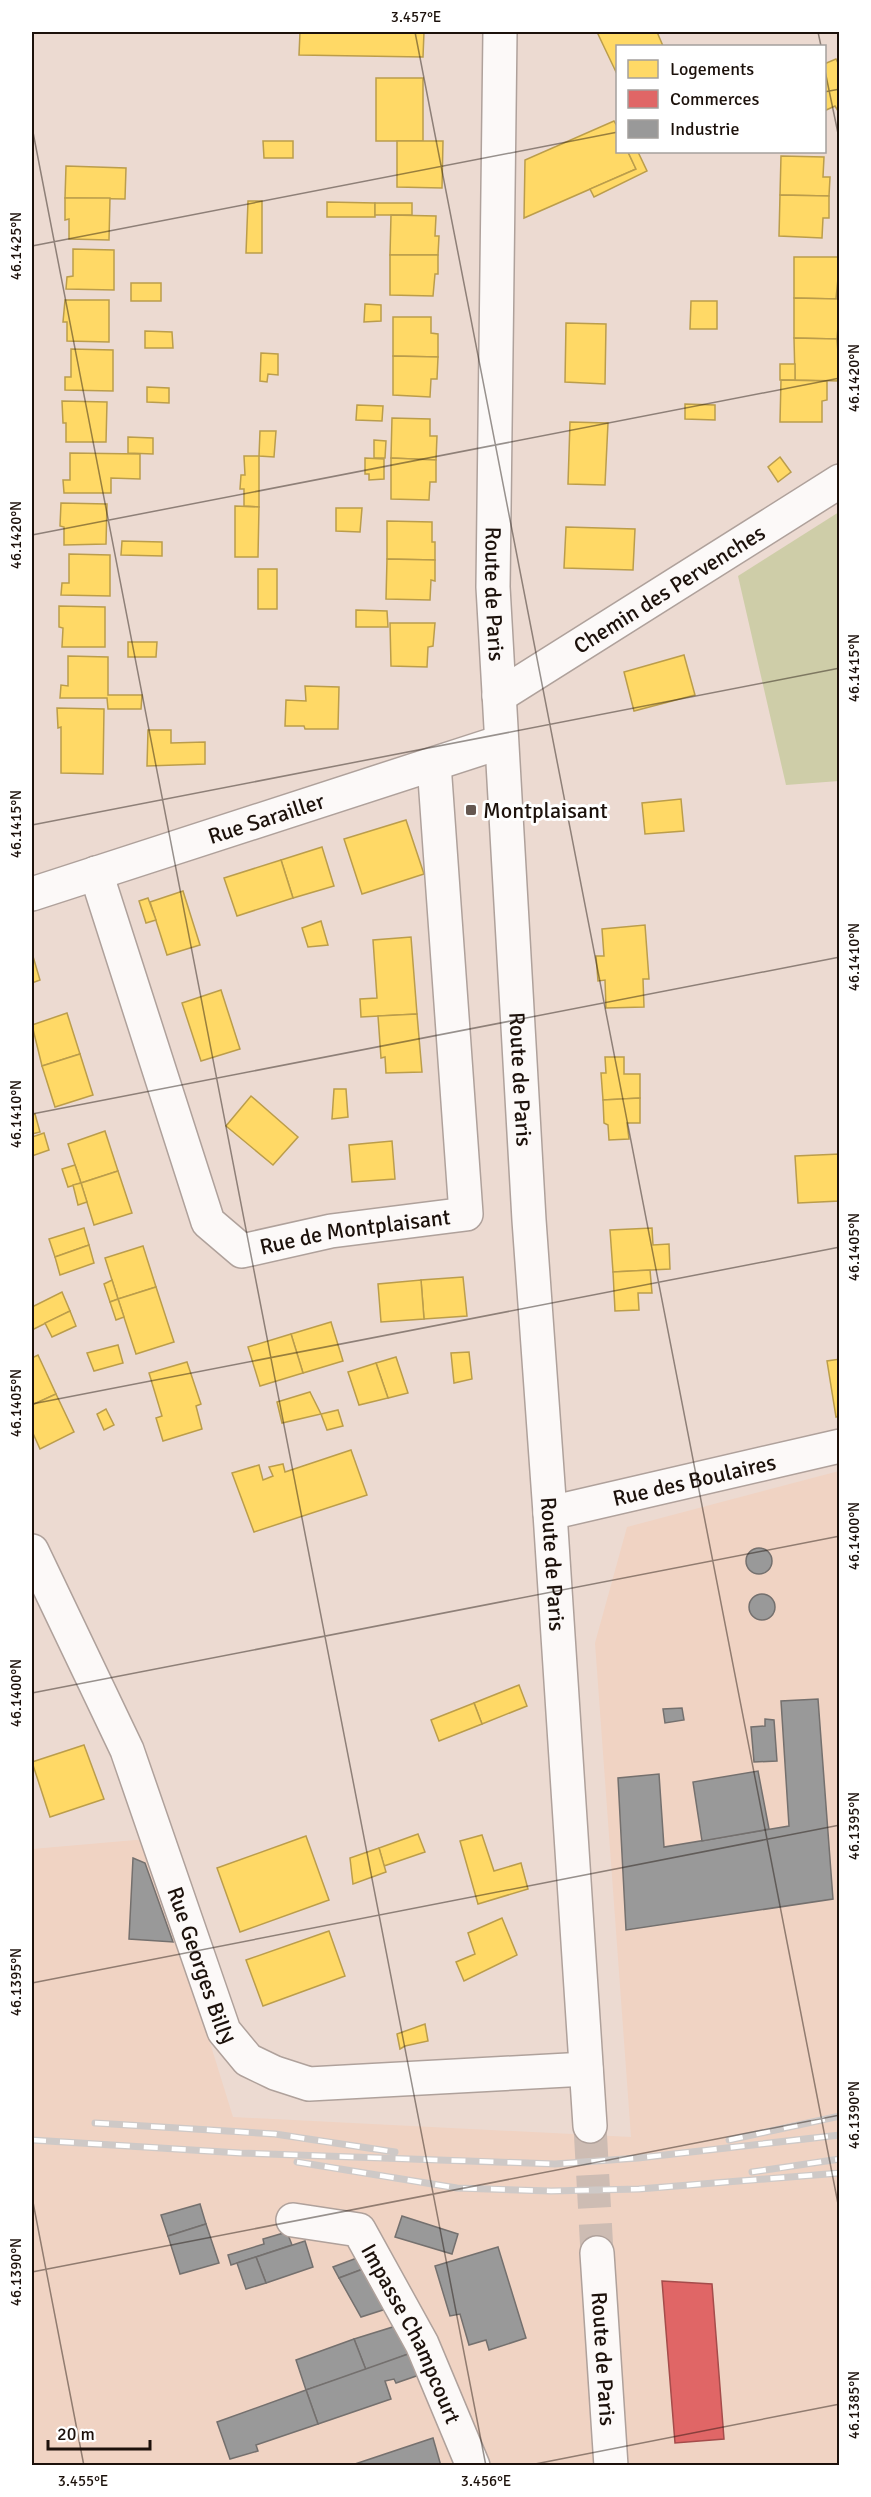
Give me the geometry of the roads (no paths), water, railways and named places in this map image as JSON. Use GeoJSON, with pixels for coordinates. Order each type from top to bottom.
{"type":"FeatureCollection","features":[{"type":"Feature","properties":{"kind":"street","name":"Route de Paris"},"geometry":{"type":"LineString","coordinates":[[500,32],[493,587],[527,1197],[590,2126]]}},
{"type":"Feature","properties":{"kind":"street","name":"Chemin des Pervenches"},"geometry":{"type":"LineString","coordinates":[[499,696],[840,481]]}},
{"type":"Feature","properties":{"kind":"street","name":"Rue Sarailler"},"geometry":{"type":"LineString","coordinates":[[32,894],[501,742]]}},
{"type":"Feature","properties":{"kind":"street","name":"Rue de Montplaisant"},"geometry":{"type":"LineString","coordinates":[[96,873],[208,1222],[242,1251],[332,1231],[466,1214],[434,764]]}},
{"type":"Feature","properties":{"kind":"street","name":"Rue des Boulaires"},"geometry":{"type":"LineString","coordinates":[[550,1513],[840,1446]]}},
{"type":"Feature","properties":{"kind":"street","name":"Rue Georges Billy"},"geometry":{"type":"LineString","coordinates":[[32,1551],[126,1750],[224,2031],[248,2060],[274,2073],[309,2084],[586,2069]]}},
{"type":"Feature","properties":{"kind":"street","name":"Impasse Champcourt"},"geometry":{"type":"LineString","coordinates":[[293,2220],[359,2230],[422,2344],[473,2466]]}},
{"type":"Feature","properties":{"kind":"street","name":"Route de Paris"},"geometry":{"type":"LineString","coordinates":[[597,2253],[611,2466]]}},
{"type":"Feature","properties":{"kind":"tunnel"},"geometry":{"type":"LineString","coordinates":[[590,2126],[597,2253]]}},
{"type":"Feature","properties":{"kind":"railway"},"geometry":{"type":"LineString","coordinates":[[729,2140],[840,2116]]}},
{"type":"Feature","properties":{"kind":"railway"},"geometry":{"type":"LineString","coordinates":[[95,2123],[275,2134],[395,2152]]}},
{"type":"Feature","properties":{"kind":"railway"},"geometry":{"type":"LineString","coordinates":[[32,2140],[240,2153],[555,2164],[638,2158],[840,2135]]}},
{"type":"Feature","properties":{"kind":"railway"},"geometry":{"type":"LineString","coordinates":[[752,2172],[840,2159]]}},
{"type":"Feature","properties":{"kind":"railway"},"geometry":{"type":"LineString","coordinates":[[297,2162],[457,2188],[551,2191],[639,2189],[840,2173]]}},
{"type":"Feature","properties":{"kind":"place","name":"Montplaisant"},"geometry":{"type":"Point","coordinates":[471,810]}}]}
